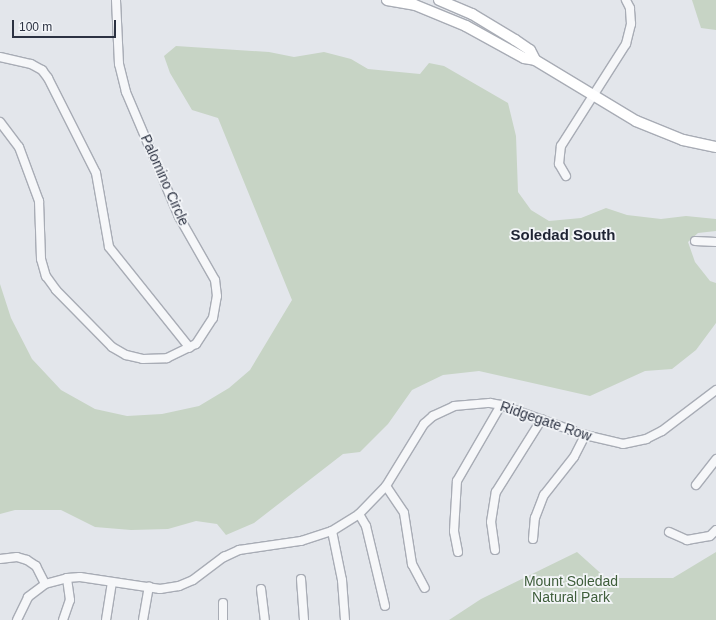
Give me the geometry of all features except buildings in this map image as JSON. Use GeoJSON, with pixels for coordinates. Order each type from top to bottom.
{"type":"FeatureCollection","features":[{"type":"Feature","properties":{"kind":"main road"},"geometry":{"type":"LineString","coordinates":[[387,0],[415,2],[466,26],[524,58],[535,60],[592,96],[636,121],[683,140],[716,147]]}},
{"type":"Feature","properties":{"kind":"main road"},"geometry":{"type":"LineString","coordinates":[[439,0],[472,14],[509,36],[530,50],[535,60]]}},
{"type":"Feature","properties":{"kind":"street","name":"Palomino Circle"},"geometry":{"type":"LineString","coordinates":[[116,0],[119,64],[126,92],[179,217],[215,280],[217,296],[213,318],[201,338],[190,348]]}},
{"type":"Feature","properties":{"kind":"street"},"geometry":{"type":"LineString","coordinates":[[566,176],[559,164],[561,146],[626,44],[631,24],[630,8],[626,0]]}},
{"type":"Feature","properties":{"kind":"street"},"geometry":{"type":"LineString","coordinates":[[0,57],[31,64],[42,70],[48,78],[96,173],[109,247],[190,348],[159,359],[126,355],[112,347],[56,290],[46,276],[41,259],[39,201],[19,147],[0,122]]}},
{"type":"Feature","properties":{"kind":"street"},"geometry":{"type":"LineString","coordinates":[[695,241],[716,242]]}},
{"type":"Feature","properties":{"kind":"street","name":"Ridgegate Row"},"geometry":{"type":"LineString","coordinates":[[17,620],[28,597],[45,584],[67,578],[149,587],[173,587],[193,580],[224,557],[239,550],[301,541],[332,531],[359,514],[386,486],[424,424],[433,416],[466,403],[501,405],[612,443],[646,439],[662,431],[716,390]]}},
{"type":"Feature","properties":{"kind":"street"},"geometry":{"type":"LineString","coordinates":[[458,552],[454,531],[457,481],[501,405]]}},
{"type":"Feature","properties":{"kind":"street"},"geometry":{"type":"LineString","coordinates":[[495,550],[491,522],[496,492],[542,419]]}},
{"type":"Feature","properties":{"kind":"street"},"geometry":{"type":"LineString","coordinates":[[533,539],[535,518],[544,495],[574,457],[585,435]]}},
{"type":"Feature","properties":{"kind":"street"},"geometry":{"type":"LineString","coordinates":[[696,486],[716,459]]}},
{"type":"Feature","properties":{"kind":"street"},"geometry":{"type":"LineString","coordinates":[[386,486],[404,513],[412,564],[425,588]]}},
{"type":"Feature","properties":{"kind":"street"},"geometry":{"type":"LineString","coordinates":[[359,514],[366,526],[385,606]]}},
{"type":"Feature","properties":{"kind":"street"},"geometry":{"type":"LineString","coordinates":[[669,532],[687,540],[710,536],[716,530]]}},
{"type":"Feature","properties":{"kind":"street"},"geometry":{"type":"LineString","coordinates":[[332,531],[342,580],[345,620]]}},
{"type":"Feature","properties":{"kind":"street"},"geometry":{"type":"LineString","coordinates":[[0,559],[17,557],[27,560],[36,566],[45,584]]}},
{"type":"Feature","properties":{"kind":"street"},"geometry":{"type":"LineString","coordinates":[[63,620],[70,600],[67,578]]}},
{"type":"Feature","properties":{"kind":"street"},"geometry":{"type":"LineString","coordinates":[[301,579],[304,620]]}},
{"type":"Feature","properties":{"kind":"street"},"geometry":{"type":"LineString","coordinates":[[106,620],[112,582]]}},
{"type":"Feature","properties":{"kind":"street"},"geometry":{"type":"LineString","coordinates":[[143,620],[149,587]]}},
{"type":"Feature","properties":{"kind":"street"},"geometry":{"type":"LineString","coordinates":[[261,590],[265,620]]}},
{"type":"Feature","properties":{"kind":"street"},"geometry":{"type":"LineString","coordinates":[[223,620],[224,603]]}},
{"type":"Feature","properties":{"kind":"green space"},"geometry":{"type":"Polygon","coordinates":[[[692,0],[716,0],[716,30],[701,28],[692,0]]]}},
{"type":"Feature","properties":{"kind":"green space"},"geometry":{"type":"Polygon","coordinates":[[[176,46],[269,52],[294,57],[324,52],[351,59],[368,69],[420,74],[429,63],[444,66],[508,103],[516,136],[518,192],[531,210],[549,221],[581,218],[606,208],[627,215],[661,219],[686,216],[716,219],[716,231],[698,233],[688,242],[695,262],[710,281],[716,283],[716,323],[696,350],[672,369],[645,371],[590,396],[479,371],[443,375],[412,390],[388,424],[360,452],[343,454],[254,523],[226,535],[217,524],[196,521],[168,529],[131,530],[95,527],[61,510],[15,510],[0,514],[0,284],[11,318],[32,359],[61,390],[95,409],[127,416],[162,414],[199,406],[229,388],[250,370],[292,300],[218,118],[192,110],[170,73],[164,56],[176,46]]]}},
{"type":"Feature","properties":{"kind":"green space","name":"Mount Soledad Natural Park"},"geometry":{"type":"Polygon","coordinates":[[[577,552],[606,578],[673,578],[716,552],[716,620],[449,620],[481,599],[577,552]]]}},
{"type":"Feature","properties":{"kind":"district","name":"Soledad South"},"geometry":{"type":"Point","coordinates":[563,235]}}]}
